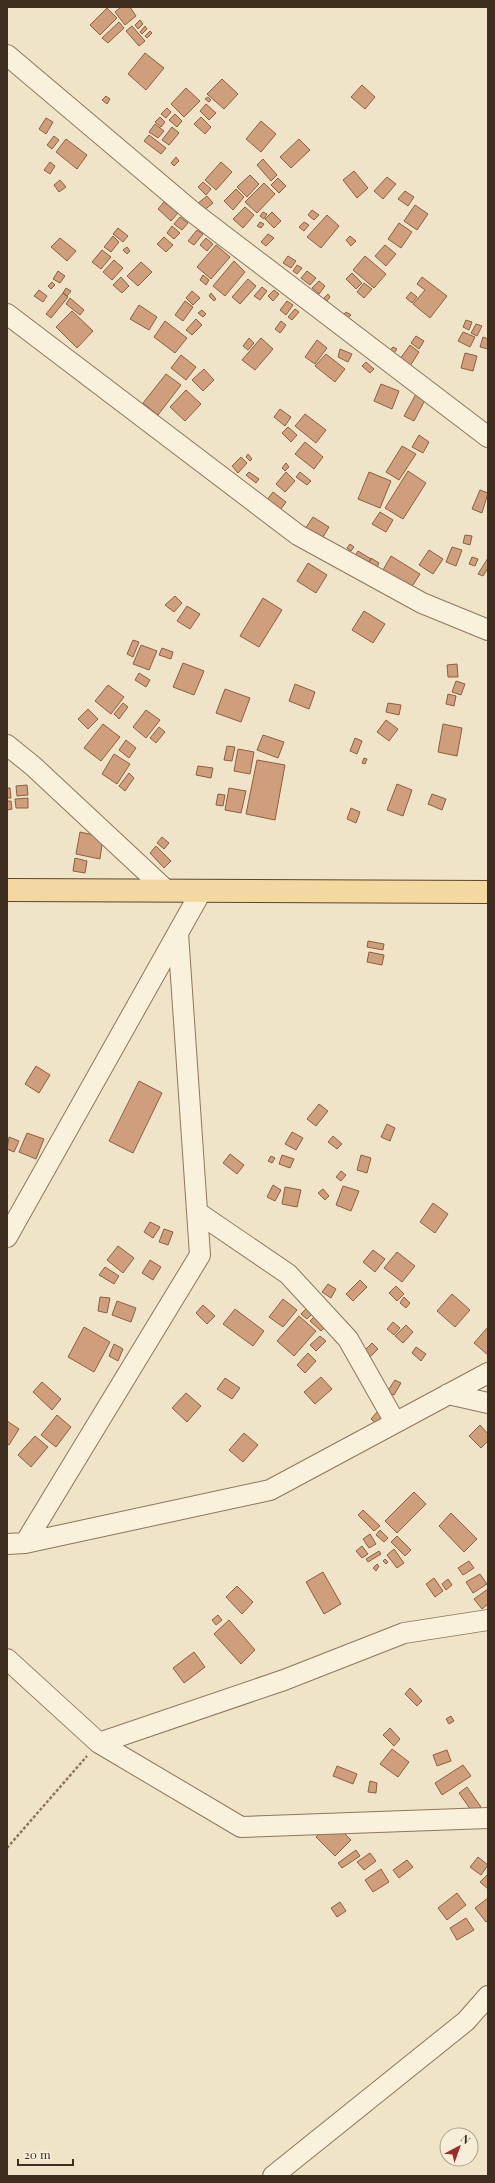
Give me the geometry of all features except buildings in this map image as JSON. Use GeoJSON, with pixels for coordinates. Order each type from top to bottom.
{"type":"FeatureCollection","features":[{"type":"Feature","properties":{"kind":"main road"},"geometry":{"type":"LineString","coordinates":[[7,890],[488,892]]}},
{"type":"Feature","properties":{"kind":"street"},"geometry":{"type":"LineString","coordinates":[[7,55],[194,213],[488,437]]}},
{"type":"Feature","properties":{"kind":"street"},"geometry":{"type":"LineString","coordinates":[[7,314],[298,535],[422,603],[488,630]]}},
{"type":"Feature","properties":{"kind":"street"},"geometry":{"type":"LineString","coordinates":[[7,745],[33,766],[166,890]]}},
{"type":"Feature","properties":{"kind":"street"},"geometry":{"type":"LineString","coordinates":[[7,1237],[202,890]]}},
{"type":"Feature","properties":{"kind":"street"},"geometry":{"type":"LineString","coordinates":[[16,1544],[200,1255],[178,933]]}},
{"type":"Feature","properties":{"kind":"street"},"geometry":{"type":"LineString","coordinates":[[197,1212],[288,1274],[348,1339],[395,1422]]}},
{"type":"Feature","properties":{"kind":"street"},"geometry":{"type":"LineString","coordinates":[[16,1544],[270,1490],[488,1373]]}},
{"type":"Feature","properties":{"kind":"street"},"geometry":{"type":"LineString","coordinates":[[448,1394],[488,1403]]}},
{"type":"Feature","properties":{"kind":"street"},"geometry":{"type":"LineString","coordinates":[[99,1742],[284,1680],[404,1632],[488,1620]]}},
{"type":"Feature","properties":{"kind":"street"},"geometry":{"type":"LineString","coordinates":[[7,1659],[99,1742],[241,1827],[488,1818]]}},
{"type":"Feature","properties":{"kind":"street"},"geometry":{"type":"LineString","coordinates":[[273,2176],[466,2021],[486,2001]]}},
{"type":"Feature","properties":{"kind":"path"},"geometry":{"type":"LineString","coordinates":[[7,1848],[99,1742]]}}]}
